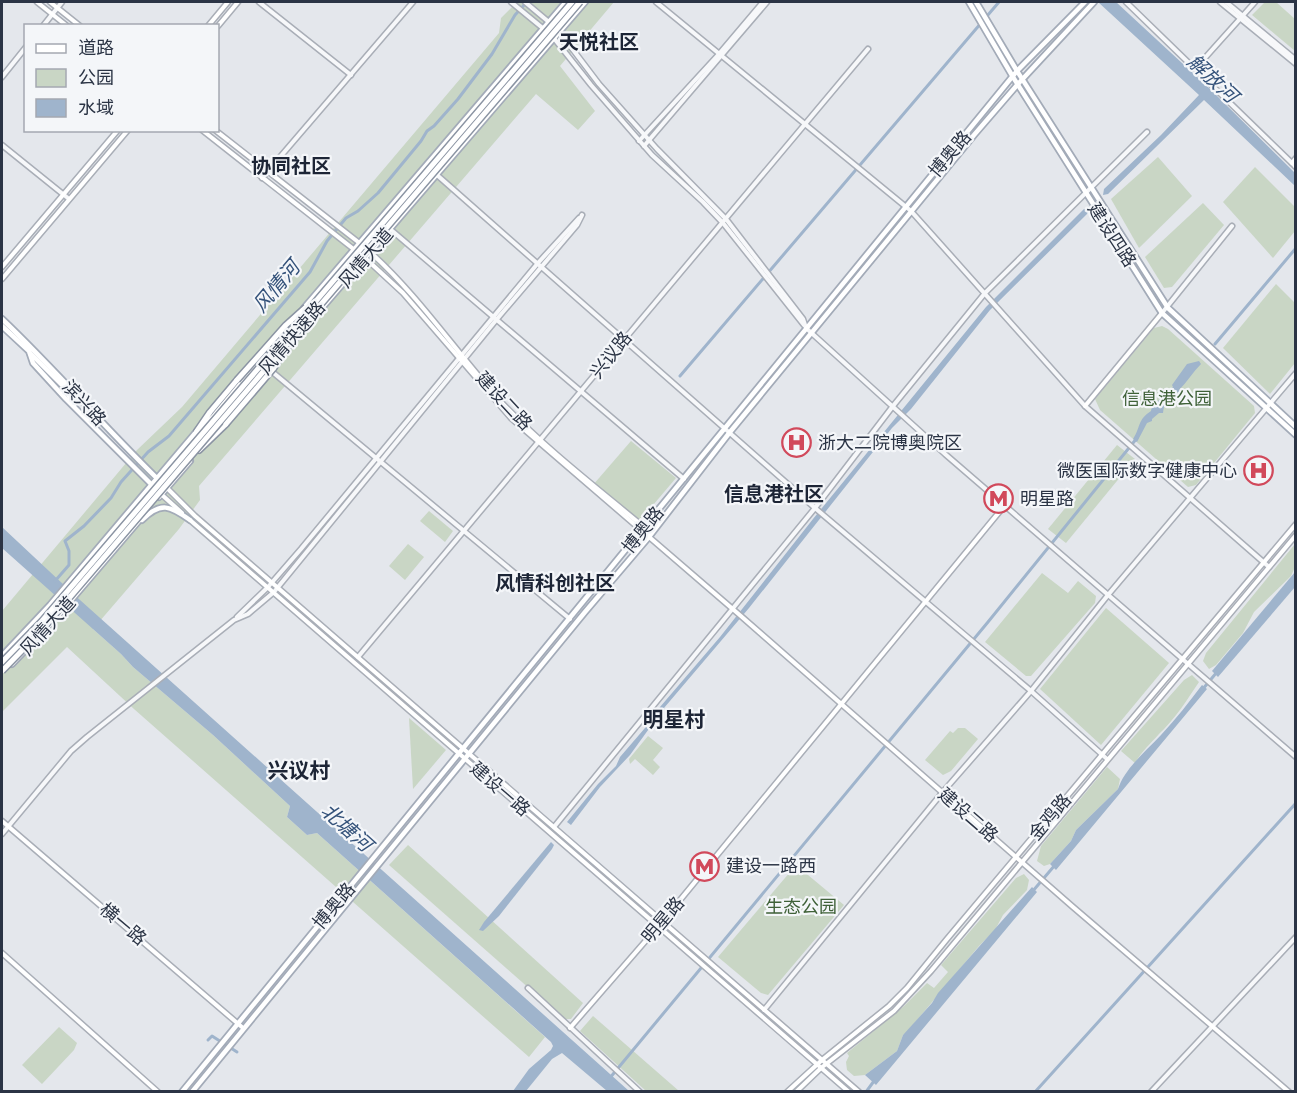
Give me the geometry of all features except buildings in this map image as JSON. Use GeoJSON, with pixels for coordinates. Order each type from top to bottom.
{"type":"FeatureCollection","features":[{"type":"Feature","properties":{"kind":"highway","name":"风情快速路"},"geometry":{"type":"LineString","coordinates":[[2,662],[42,621],[572,2]]}},
{"type":"Feature","properties":{"kind":"highway","name":"风情快速路"},"geometry":{"type":"LineString","coordinates":[[2,673],[45,626],[580,2]]}},
{"type":"Feature","properties":{"kind":"highway"},"geometry":{"type":"LineString","coordinates":[[197,431],[210,412],[286,325],[321,294]]}},
{"type":"Feature","properties":{"kind":"highway"},"geometry":{"type":"LineString","coordinates":[[199,450],[226,424],[273,369],[297,333]]}},
{"type":"Feature","properties":{"kind":"main road"},"geometry":{"type":"LineString","coordinates":[[37,2],[66,24]]}},
{"type":"Feature","properties":{"kind":"main road"},"geometry":{"type":"LineString","coordinates":[[50,2],[78,24]]}},
{"type":"Feature","properties":{"kind":"main road"},"geometry":{"type":"LineString","coordinates":[[210,24],[228,2]]}},
{"type":"Feature","properties":{"kind":"main road"},"geometry":{"type":"LineString","coordinates":[[219,25],[238,2]]}},
{"type":"Feature","properties":{"kind":"main road","name":"风情大道"},"geometry":{"type":"LineString","coordinates":[[2,656],[50,605],[197,431],[213,417],[566,2]]}},
{"type":"Feature","properties":{"kind":"main road","name":"风情大道"},"geometry":{"type":"LineString","coordinates":[[2,673],[61,613],[585,2]]}},
{"type":"Feature","properties":{"kind":"main road","name":"建设四路"},"geometry":{"type":"LineString","coordinates":[[969,2],[980,13]]}},
{"type":"Feature","properties":{"kind":"main road","name":"建设四路"},"geometry":{"type":"LineString","coordinates":[[976,2],[980,13],[1017,71],[1020,82],[1085,192],[1162,313],[1296,435]]}},
{"type":"Feature","properties":{"kind":"main road","name":"博奥路"},"geometry":{"type":"LineString","coordinates":[[182,1092],[1017,71],[1085,2]]}},
{"type":"Feature","properties":{"kind":"main road","name":"博奥路"},"geometry":{"type":"LineString","coordinates":[[192,1092],[648,538],[730,432],[911,211],[1020,82],[1093,2]]}},
{"type":"Feature","properties":{"kind":"main road","name":"建设四路"},"geometry":{"type":"LineString","coordinates":[[986,23],[1013,77],[1020,82],[1168,308],[1296,427]]}},
{"type":"Feature","properties":{"kind":"main road"},"geometry":{"type":"LineString","coordinates":[[2,267],[116,132]]}},
{"type":"Feature","properties":{"kind":"main road"},"geometry":{"type":"LineString","coordinates":[[2,279],[126,132]]}},
{"type":"Feature","properties":{"kind":"main road","name":"建设二路"},"geometry":{"type":"LineString","coordinates":[[204,132],[365,258],[403,293],[503,404],[540,441],[643,530]]}},
{"type":"Feature","properties":{"kind":"main road","name":"建设二路"},"geometry":{"type":"LineString","coordinates":[[217,132],[370,252],[414,295],[462,359]]}},
{"type":"Feature","properties":{"kind":"main road"},"geometry":{"type":"LineString","coordinates":[[1294,165],[1296,158]]}},
{"type":"Feature","properties":{"kind":"main road"},"geometry":{"type":"LineString","coordinates":[[1085,406],[1162,313]]}},
{"type":"Feature","properties":{"kind":"main road","name":"滨兴路"},"geometry":{"type":"LineString","coordinates":[[2,319],[167,488]]}},
{"type":"Feature","properties":{"kind":"main road","name":"滨兴路"},"geometry":{"type":"LineString","coordinates":[[2,326],[28,351],[33,363],[75,409],[152,485]]}},
{"type":"Feature","properties":{"kind":"main road","name":"建设一路"},"geometry":{"type":"LineString","coordinates":[[152,485],[849,1092]]}},
{"type":"Feature","properties":{"kind":"main road","name":"建设一路"},"geometry":{"type":"LineString","coordinates":[[167,488],[195,516],[859,1092]]}},
{"type":"Feature","properties":{"kind":"main road","name":"明星路"},"geometry":{"type":"LineString","coordinates":[[570,1028],[663,922],[1005,505]]}},
{"type":"Feature","properties":{"kind":"main road"},"geometry":{"type":"LineString","coordinates":[[133,528],[150,512],[162,507],[170,507],[190,520]]}},
{"type":"Feature","properties":{"kind":"main road","name":"金鸡路"},"geometry":{"type":"LineString","coordinates":[[796,1092],[822,1060],[889,1006],[907,988],[1296,524]]}},
{"type":"Feature","properties":{"kind":"main road"},"geometry":{"type":"LineString","coordinates":[[643,530],[648,538]]}},
{"type":"Feature","properties":{"kind":"main road","name":"金鸡路"},"geometry":{"type":"LineString","coordinates":[[787,1092],[894,1011],[931,971],[1296,535]]}},
{"type":"Feature","properties":{"kind":"main road","name":"建设二路"},"geometry":{"type":"LineString","coordinates":[[648,538],[1289,1092]]}},
{"type":"Feature","properties":{"kind":"main road","name":"兴议路"},"geometry":{"type":"LineString","coordinates":[[354,662],[358,657]]}},
{"type":"Feature","properties":{"kind":"main road","name":"横一路"},"geometry":{"type":"LineString","coordinates":[[2,820],[243,1028]]}},
{"type":"Feature","properties":{"kind":"main road"},"geometry":{"type":"LineString","coordinates":[[2,953],[158,1092]]}},
{"type":"Feature","properties":{"kind":"street"},"geometry":{"type":"LineString","coordinates":[[44,24],[62,2]]}},
{"type":"Feature","properties":{"kind":"street"},"geometry":{"type":"LineString","coordinates":[[259,2],[351,75]]}},
{"type":"Feature","properties":{"kind":"street"},"geometry":{"type":"LineString","coordinates":[[262,178],[413,2]]}},
{"type":"Feature","properties":{"kind":"street"},"geometry":{"type":"LineString","coordinates":[[511,2],[554,37],[639,141],[725,221]]}},
{"type":"Feature","properties":{"kind":"street"},"geometry":{"type":"LineString","coordinates":[[525,2],[559,31],[562,38],[599,84],[725,221],[768,278],[803,319],[806,328],[811,333],[1047,542],[1296,757]]}},
{"type":"Feature","properties":{"kind":"street"},"geometry":{"type":"LineString","coordinates":[[656,2],[906,206],[1085,406],[1269,567]]}},
{"type":"Feature","properties":{"kind":"street"},"geometry":{"type":"LineString","coordinates":[[644,146],[765,2]]}},
{"type":"Feature","properties":{"kind":"street"},"geometry":{"type":"LineString","coordinates":[[1126,2],[1294,165]]}},
{"type":"Feature","properties":{"kind":"street"},"geometry":{"type":"LineString","coordinates":[[1220,2],[1296,62]]}},
{"type":"Feature","properties":{"kind":"street"},"geometry":{"type":"LineString","coordinates":[[1226,2],[1241,17]]}},
{"type":"Feature","properties":{"kind":"street"},"geometry":{"type":"LineString","coordinates":[[1195,69],[1255,2]]}},
{"type":"Feature","properties":{"kind":"street","name":"兴议路"},"geometry":{"type":"LineString","coordinates":[[358,657],[868,49]]}},
{"type":"Feature","properties":{"kind":"street"},"geometry":{"type":"LineString","coordinates":[[2,77],[24,50]]}},
{"type":"Feature","properties":{"kind":"street"},"geometry":{"type":"LineString","coordinates":[[639,141],[720,55]]}},
{"type":"Feature","properties":{"kind":"street"},"geometry":{"type":"LineString","coordinates":[[554,827],[817,509],[893,406],[985,293],[1147,132]]}},
{"type":"Feature","properties":{"kind":"street"},"geometry":{"type":"LineString","coordinates":[[2,145],[69,199]]}},
{"type":"Feature","properties":{"kind":"street"},"geometry":{"type":"LineString","coordinates":[[437,175],[817,509],[1031,691],[1107,759]]}},
{"type":"Feature","properties":{"kind":"street"},"geometry":{"type":"LineString","coordinates":[[2,834],[71,752],[130,701],[234,620],[272,583],[378,460],[582,215]]}},
{"type":"Feature","properties":{"kind":"street"},"geometry":{"type":"LineString","coordinates":[[1162,313],[1232,226]]}},
{"type":"Feature","properties":{"kind":"street"},"geometry":{"type":"LineString","coordinates":[[390,229],[684,479]]}},
{"type":"Feature","properties":{"kind":"street"},"geometry":{"type":"LineString","coordinates":[[270,369],[570,619]]}},
{"type":"Feature","properties":{"kind":"street"},"geometry":{"type":"LineString","coordinates":[[764,1010],[942,793],[1031,691],[1108,595],[1296,373]]}},
{"type":"Feature","properties":{"kind":"street"},"geometry":{"type":"LineString","coordinates":[[234,620],[248,614],[274,592],[378,460]]}},
{"type":"Feature","properties":{"kind":"street"},"geometry":{"type":"LineString","coordinates":[[1151,1092],[1296,937]]}},
{"type":"Feature","properties":{"kind":"street"},"geometry":{"type":"LineString","coordinates":[[528,988],[640,1092]]}},
{"type":"Feature","properties":{"kind":"green space"},"geometry":{"type":"Polygon","coordinates":[[[517,2],[614,2],[560,66],[595,111],[578,130],[536,94],[199,486],[200,500],[179,529],[93,629],[290,806],[287,817],[307,835],[317,833],[545,1037],[529,1057],[134,709],[67,647],[2,712],[2,611],[137,450],[182,407],[499,33],[501,18],[517,2]]]}},
{"type":"Feature","properties":{"kind":"green space"},"geometry":{"type":"Polygon","coordinates":[[[1265,2],[1276,2],[1295,19],[1295,51],[1252,15],[1265,2]]]}},
{"type":"Feature","properties":{"kind":"green space"},"geometry":{"type":"Polygon","coordinates":[[[1158,157],[1192,196],[1139,248],[1111,199],[1158,157]]]}},
{"type":"Feature","properties":{"kind":"green space"},"geometry":{"type":"Polygon","coordinates":[[[1255,167],[1295,207],[1295,231],[1273,258],[1223,202],[1255,167]]]}},
{"type":"Feature","properties":{"kind":"green space"},"geometry":{"type":"Polygon","coordinates":[[[1203,203],[1224,225],[1172,287],[1164,288],[1145,257],[1203,203]]]}},
{"type":"Feature","properties":{"kind":"green space"},"geometry":{"type":"Polygon","coordinates":[[[1276,284],[1295,303],[1295,363],[1270,394],[1223,348],[1276,284]]]}},
{"type":"Feature","properties":{"kind":"green space","name":"信息港公园"},"geometry":{"type":"Polygon","coordinates":[[[1162,326],[1254,406],[1255,413],[1196,485],[1188,487],[1100,410],[1095,399],[1154,328],[1162,326]]]}},
{"type":"Feature","properties":{"kind":"green space"},"geometry":{"type":"Polygon","coordinates":[[[631,441],[676,478],[637,524],[593,485],[631,441]]]}},
{"type":"Feature","properties":{"kind":"green space"},"geometry":{"type":"Polygon","coordinates":[[[1117,445],[1135,459],[1066,543],[1048,529],[1117,445]]]}},
{"type":"Feature","properties":{"kind":"green space"},"geometry":{"type":"Polygon","coordinates":[[[429,511],[453,531],[445,542],[420,521],[429,511]]]}},
{"type":"Feature","properties":{"kind":"green space"},"geometry":{"type":"Polygon","coordinates":[[[408,544],[424,557],[405,580],[389,566],[408,544]]]}},
{"type":"Feature","properties":{"kind":"green space"},"geometry":{"type":"Polygon","coordinates":[[[1295,544],[1295,567],[1291,576],[1254,612],[1243,633],[1216,665],[1209,669],[1203,661],[1206,653],[1295,544]]]}},
{"type":"Feature","properties":{"kind":"green space"},"geometry":{"type":"Polygon","coordinates":[[[1042,573],[1068,593],[1078,581],[1096,596],[1095,603],[1031,676],[1026,676],[985,642],[1042,573]]]}},
{"type":"Feature","properties":{"kind":"green space"},"geometry":{"type":"Polygon","coordinates":[[[1106,608],[1169,663],[1101,745],[1040,689],[1106,608]]]}},
{"type":"Feature","properties":{"kind":"green space"},"geometry":{"type":"Polygon","coordinates":[[[1192,675],[1199,682],[1176,716],[1143,751],[1135,763],[1121,751],[1184,680],[1192,675]]]}},
{"type":"Feature","properties":{"kind":"green space"},"geometry":{"type":"Polygon","coordinates":[[[409,718],[446,750],[413,789],[409,718]]]}},
{"type":"Feature","properties":{"kind":"green space"},"geometry":{"type":"Polygon","coordinates":[[[958,728],[965,728],[978,739],[951,771],[943,775],[925,760],[950,731],[953,733],[958,728]]]}},
{"type":"Feature","properties":{"kind":"green space"},"geometry":{"type":"Polygon","coordinates":[[[648,736],[663,748],[653,760],[660,767],[653,775],[635,759],[630,764],[629,759],[648,736]]]}},
{"type":"Feature","properties":{"kind":"green space"},"geometry":{"type":"Polygon","coordinates":[[[1107,767],[1120,779],[1118,789],[1076,830],[1071,841],[1050,864],[1044,866],[1037,861],[1041,846],[1107,767]]]}},
{"type":"Feature","properties":{"kind":"green space"},"geometry":{"type":"Polygon","coordinates":[[[408,845],[583,1003],[571,1019],[564,1019],[389,865],[408,845]]]}},
{"type":"Feature","properties":{"kind":"green space","name":"生态公园"},"geometry":{"type":"Polygon","coordinates":[[[796,865],[844,905],[768,995],[761,993],[718,957],[796,865]]]}},
{"type":"Feature","properties":{"kind":"green space"},"geometry":{"type":"Polygon","coordinates":[[[1024,874],[1029,880],[1027,890],[1003,915],[995,930],[903,1035],[897,1051],[865,1075],[854,1076],[847,1070],[846,1062],[849,1056],[847,1053],[904,1006],[927,983],[934,988],[948,972],[941,965],[1016,878],[1024,874]]]}},
{"type":"Feature","properties":{"kind":"green space"},"geometry":{"type":"Polygon","coordinates":[[[593,1016],[679,1091],[646,1091],[580,1031],[593,1016]]]}},
{"type":"Feature","properties":{"kind":"green space"},"geometry":{"type":"Polygon","coordinates":[[[59,1027],[77,1043],[74,1050],[42,1084],[22,1065],[59,1027]]]}},
{"type":"Feature","properties":{"kind":"water"},"geometry":{"type":"Polygon","coordinates":[[[1098,2],[1116,2],[1209,88],[1295,173],[1295,186],[1204,100],[1108,194],[1103,195],[1104,189],[1199,95],[1098,2]]]}},
{"type":"Feature","properties":{"kind":"water"},"geometry":{"type":"Polygon","coordinates":[[[1084,209],[1088,211],[1087,214],[990,310],[911,409],[892,428],[749,608],[664,708],[630,755],[600,787],[571,825],[567,822],[616,766],[620,757],[660,707],[720,637],[986,307],[1084,209]]]}},
{"type":"Feature","properties":{"kind":"water"},"geometry":{"type":"Polygon","coordinates":[[[1199,361],[1201,364],[1179,392],[1168,400],[1163,413],[1159,413],[1147,423],[1137,442],[1133,439],[1141,421],[1151,411],[1152,405],[1173,387],[1172,385],[1187,364],[1199,361]]]}},
{"type":"Feature","properties":{"kind":"water"},"geometry":{"type":"Polygon","coordinates":[[[2,527],[80,600],[629,1091],[607,1091],[562,1053],[552,1059],[526,1091],[513,1091],[529,1069],[551,1050],[553,1046],[551,1042],[317,833],[307,835],[287,817],[290,806],[2,548],[2,527]]]}},
{"type":"Feature","properties":{"kind":"water"},"geometry":{"type":"Polygon","coordinates":[[[1295,572],[1295,587],[1218,677],[1212,671],[1295,572]]]}},
{"type":"Feature","properties":{"kind":"water"},"geometry":{"type":"Polygon","coordinates":[[[1202,685],[1207,689],[1056,870],[1050,864],[1071,841],[1076,830],[1118,789],[1131,767],[1172,723],[1202,685]]]}},
{"type":"Feature","properties":{"kind":"water"},"geometry":{"type":"Polygon","coordinates":[[[551,842],[554,845],[552,849],[499,916],[483,931],[479,930],[484,922],[551,842]]]}},
{"type":"Feature","properties":{"kind":"water"},"geometry":{"type":"Polygon","coordinates":[[[1032,887],[1037,892],[876,1085],[865,1075],[897,1051],[903,1035],[1032,887]]]}},
{"type":"Feature","properties":{"kind":"waterway"},"geometry":{"type":"LineString","coordinates":[[680,376],[999,2]]}},
{"type":"Feature","properties":{"kind":"waterway","name":"风情河"},"geometry":{"type":"LineString","coordinates":[[55,581],[69,565],[69,551],[65,541],[84,526],[111,498],[121,482],[148,452],[169,436],[310,272],[327,241],[346,218],[358,211],[378,193],[427,131],[458,99],[492,54],[515,15],[526,3]]}},
{"type":"Feature","properties":{"kind":"waterway"},"geometry":{"type":"LineString","coordinates":[[1215,344],[1296,248]]}},
{"type":"Feature","properties":{"kind":"waterway"},"geometry":{"type":"LineString","coordinates":[[609,1079],[988,622],[1137,438]]}},
{"type":"Feature","properties":{"kind":"waterway"},"geometry":{"type":"LineString","coordinates":[[1202,690],[1217,672]]}},
{"type":"Feature","properties":{"kind":"waterway"},"geometry":{"type":"LineString","coordinates":[[1035,1092],[1296,803]]}},
{"type":"Feature","properties":{"kind":"waterway"},"geometry":{"type":"LineString","coordinates":[[1032,892],[1055,865]]}},
{"type":"Feature","properties":{"kind":"waterway"},"geometry":{"type":"LineString","coordinates":[[208,1040],[212,1036],[237,1052]]}},
{"type":"Feature","properties":{"kind":"waterway"},"geometry":{"type":"LineString","coordinates":[[866,1092],[874,1081]]}},
{"type":"Feature","properties":{"kind":"place","name":"浙大二院博奥院区"},"geometry":{"type":"Point","coordinates":[797,443]}},
{"type":"Feature","properties":{"kind":"place","name":"微医国际数字健康中心"},"geometry":{"type":"Point","coordinates":[1258,471]}},
{"type":"Feature","properties":{"kind":"place","name":"明星路"},"geometry":{"type":"Point","coordinates":[999,499]}},
{"type":"Feature","properties":{"kind":"place","name":"建设一路西"},"geometry":{"type":"Point","coordinates":[705,866]}},
{"type":"Feature","properties":{"kind":"district","name":"天悦社区"},"geometry":{"type":"Point","coordinates":[599,43]}},
{"type":"Feature","properties":{"kind":"district","name":"协同社区"},"geometry":{"type":"Point","coordinates":[291,167]}},
{"type":"Feature","properties":{"kind":"district","name":"信息港社区"},"geometry":{"type":"Point","coordinates":[774,495]}},
{"type":"Feature","properties":{"kind":"district","name":"风情科创社区"},"geometry":{"type":"Point","coordinates":[555,584]}},
{"type":"Feature","properties":{"kind":"district","name":"明星村"},"geometry":{"type":"Point","coordinates":[674,720]}},
{"type":"Feature","properties":{"kind":"district","name":"兴议村"},"geometry":{"type":"Point","coordinates":[299,771]}},
{"type":"Feature","properties":{"kind":"water label","name":"解放河"},"geometry":{"type":"Point","coordinates":[1212,79]}},
{"type":"Feature","properties":{"kind":"water label","name":"北塘河"},"geometry":{"type":"Point","coordinates":[346,828]}}]}
